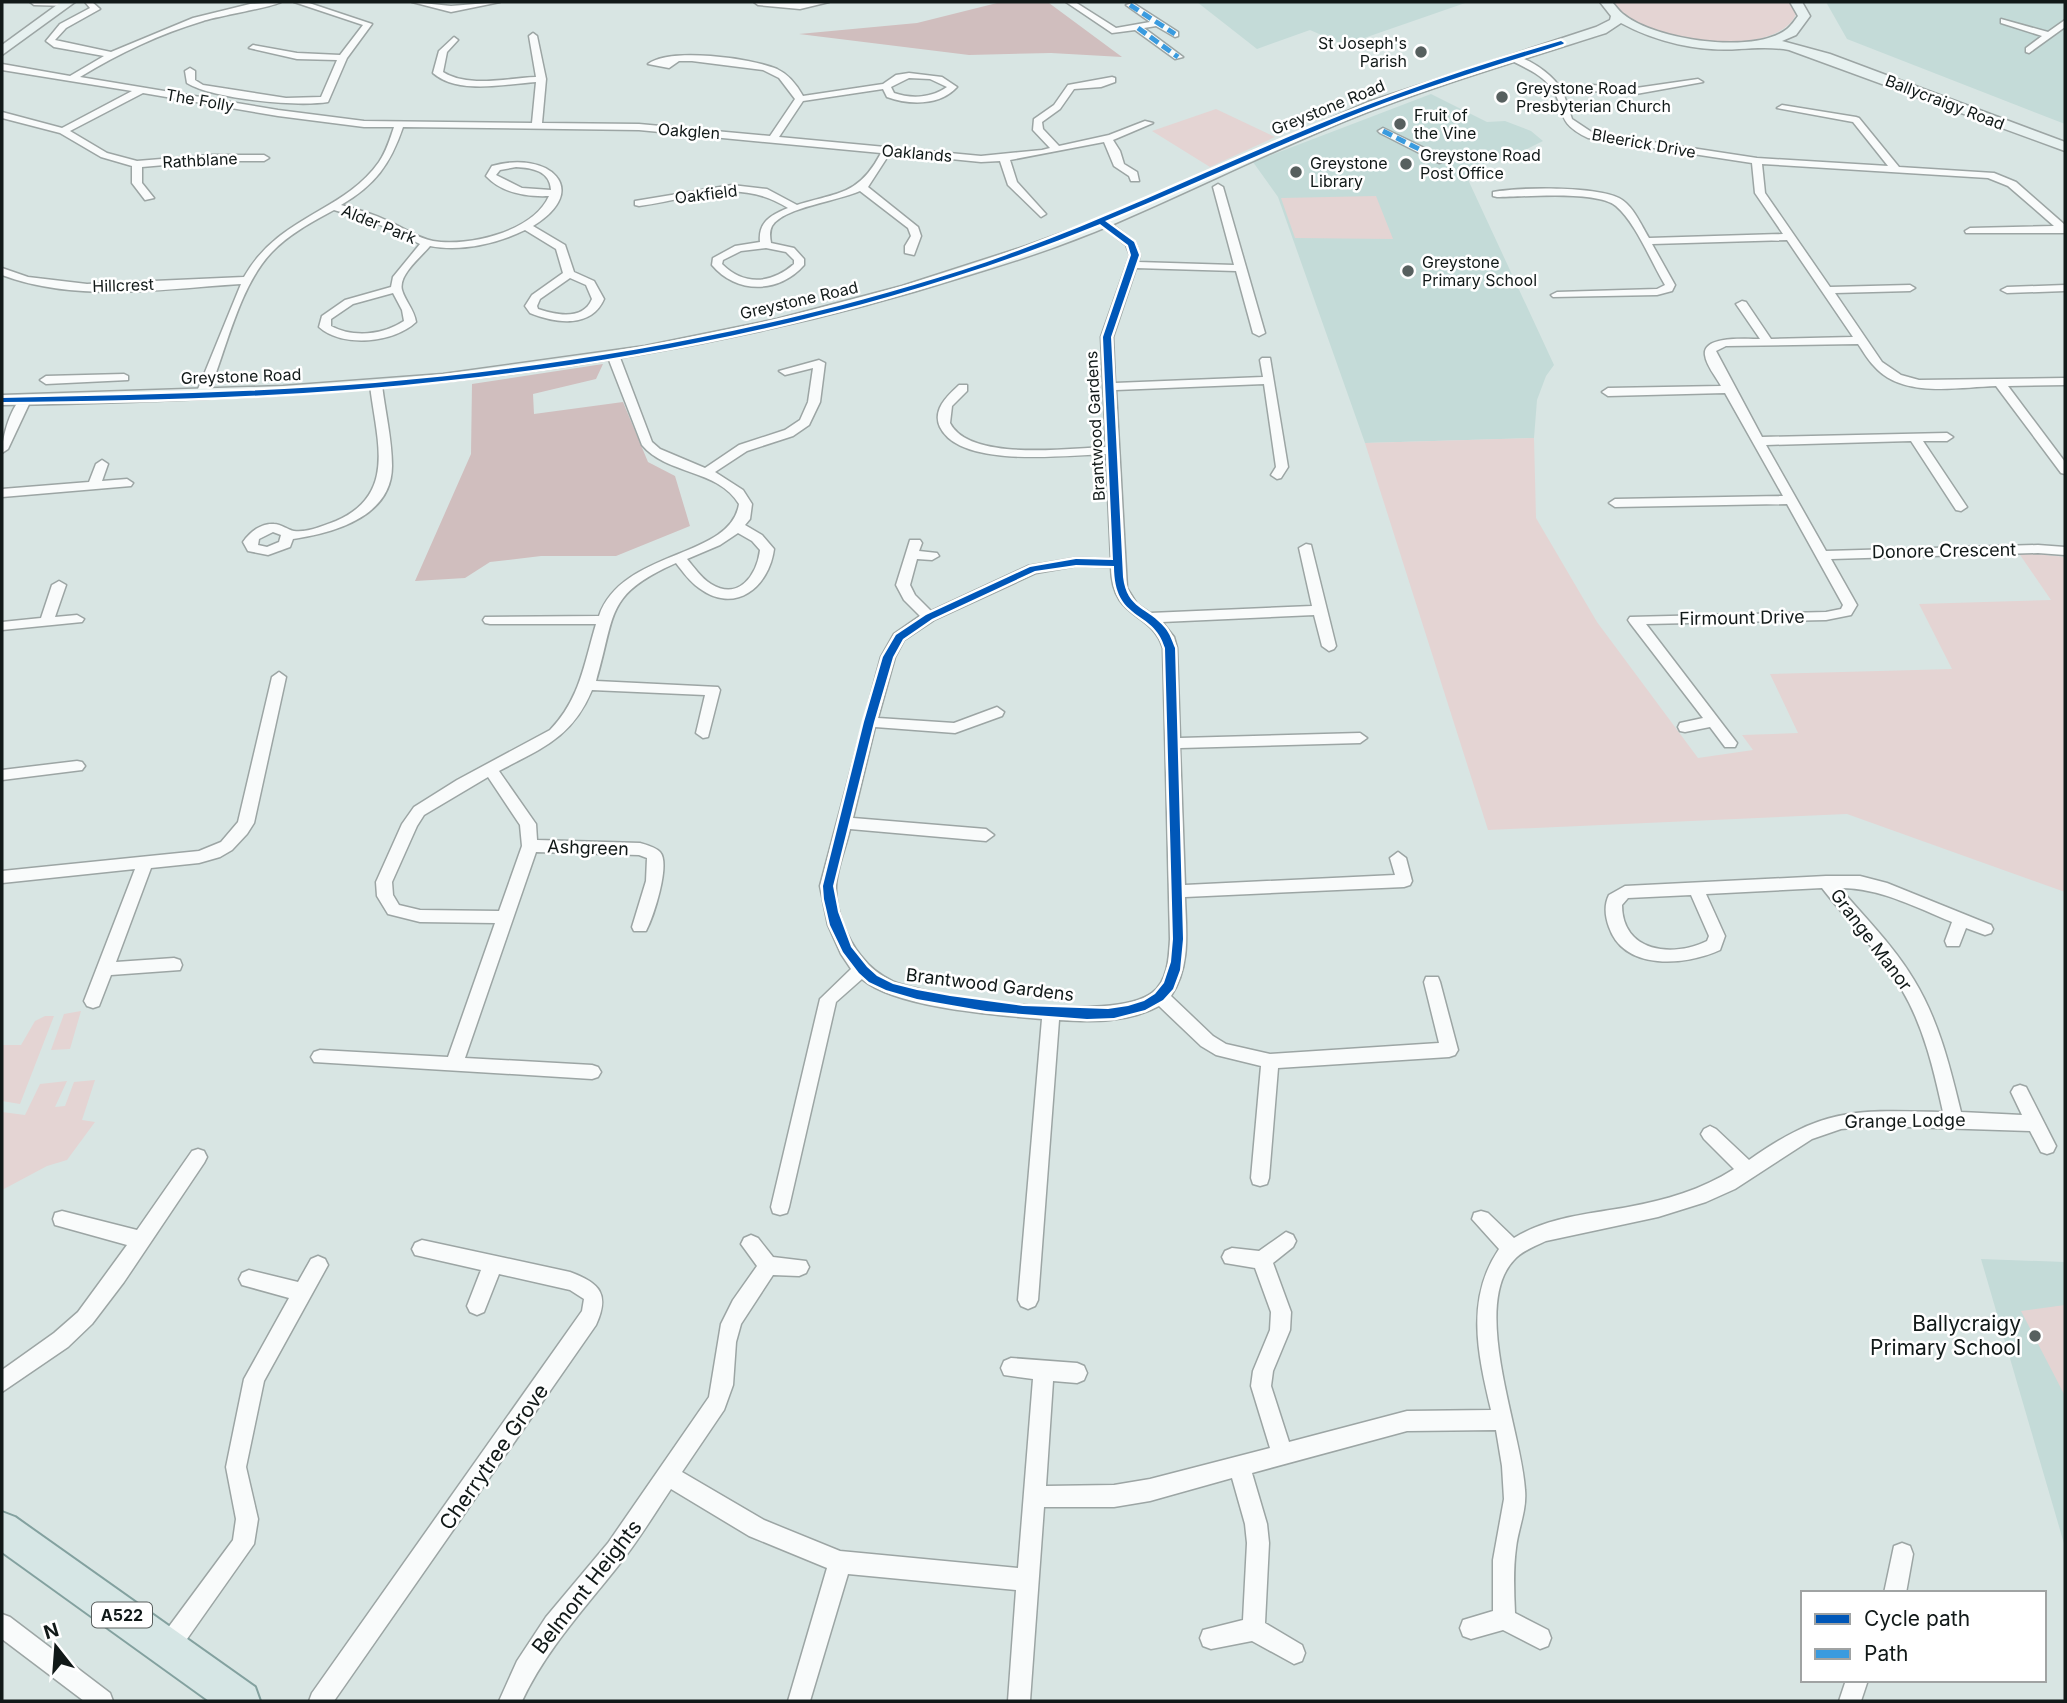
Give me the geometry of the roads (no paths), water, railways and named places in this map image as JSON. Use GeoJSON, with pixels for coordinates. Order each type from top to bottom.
{"type":"FeatureCollection","features":[{"type":"Feature","properties":{"kind":"main road"},"geometry":{"type":"LineString","coordinates":[[1606,2],[1617,16],[1657,35],[1705,44],[1766,42],[1793,32],[1801,25],[1804,16],[1796,2]]}},
{"type":"Feature","properties":{"kind":"main road"},"geometry":{"type":"LineString","coordinates":[[2,51],[68,3]]}},
{"type":"Feature","properties":{"kind":"main road","name":"Greystone Road"},"geometry":{"type":"LineString","coordinates":[[2,400],[376,385],[504,372],[613,355],[773,323],[905,290],[1034,249],[1343,117],[1589,34],[1616,22],[1617,16]]}},
{"type":"Feature","properties":{"kind":"main road"},"geometry":{"type":"LineString","coordinates":[[1801,25],[1810,41],[1825,57]]}},
{"type":"Feature","properties":{"kind":"main road","name":"Greystone Road"},"geometry":{"type":"LineString","coordinates":[[1589,34],[1657,35]]}},
{"type":"Feature","properties":{"kind":"main road","name":"Ballycraigy Road"},"geometry":{"type":"LineString","coordinates":[[1766,42],[1791,46],[1825,57],[2065,147]]}},
{"type":"Feature","properties":{"kind":"main road","name":"A522"},"geometry":{"type":"LineString","coordinates":[[2,1530],[241,1701]]}},
{"type":"Feature","properties":{"kind":"street"},"geometry":{"type":"LineString","coordinates":[[34,2],[68,3]]}},
{"type":"Feature","properties":{"kind":"street"},"geometry":{"type":"LineString","coordinates":[[71,79],[108,54],[162,33],[255,3],[277,2]]}},
{"type":"Feature","properties":{"kind":"street"},"geometry":{"type":"LineString","coordinates":[[203,73],[186,71],[191,83],[200,87],[286,101],[325,100],[329,96],[343,58],[368,24],[298,2]]}},
{"type":"Feature","properties":{"kind":"street"},"geometry":{"type":"LineString","coordinates":[[423,2],[451,9],[496,2]]}},
{"type":"Feature","properties":{"kind":"street"},"geometry":{"type":"LineString","coordinates":[[758,2],[791,6],[825,2]]}},
{"type":"Feature","properties":{"kind":"street"},"geometry":{"type":"LineString","coordinates":[[1070,2],[1113,31],[1158,23]]}},
{"type":"Feature","properties":{"kind":"street"},"geometry":{"type":"LineString","coordinates":[[88,3],[96,9],[68,23],[53,35],[50,41],[57,46],[108,54]]}},
{"type":"Feature","properties":{"kind":"street"},"geometry":{"type":"LineString","coordinates":[[1130,5],[1175,34]]}},
{"type":"Feature","properties":{"kind":"street"},"geometry":{"type":"LineString","coordinates":[[2004,21],[2049,35]]}},
{"type":"Feature","properties":{"kind":"street"},"geometry":{"type":"LineString","coordinates":[[2029,50],[2065,23]]}},
{"type":"Feature","properties":{"kind":"street"},"geometry":{"type":"LineString","coordinates":[[1138,28],[1178,58]]}},
{"type":"Feature","properties":{"kind":"street"},"geometry":{"type":"LineString","coordinates":[[522,34],[537,34],[541,79],[537,126]]}},
{"type":"Feature","properties":{"kind":"street"},"geometry":{"type":"LineString","coordinates":[[467,38],[449,39],[438,73],[445,79],[469,82],[541,79]]}},
{"type":"Feature","properties":{"kind":"street"},"geometry":{"type":"LineString","coordinates":[[1142,46],[1155,42]]}},
{"type":"Feature","properties":{"kind":"street"},"geometry":{"type":"LineString","coordinates":[[253,48],[298,56],[343,58]]}},
{"type":"Feature","properties":{"kind":"street"},"geometry":{"type":"LineString","coordinates":[[1513,58],[1546,77],[1558,90],[1592,88],[1636,91],[1699,82]]}},
{"type":"Feature","properties":{"kind":"street"},"geometry":{"type":"LineString","coordinates":[[676,59],[722,61],[768,69],[785,79],[800,99]]}},
{"type":"Feature","properties":{"kind":"street","name":"The Folly"},"geometry":{"type":"LineString","coordinates":[[2,67],[327,120],[399,126],[604,126]]}},
{"type":"Feature","properties":{"kind":"street"},"geometry":{"type":"LineString","coordinates":[[773,139],[800,99],[886,86],[893,79],[907,75],[943,81],[952,88],[944,94],[905,100],[890,95],[886,86]]}},
{"type":"Feature","properties":{"kind":"street"},"geometry":{"type":"LineString","coordinates":[[1059,83],[1071,87],[1112,80]]}},
{"type":"Feature","properties":{"kind":"street"},"geometry":{"type":"LineString","coordinates":[[1055,148],[1036,124],[1040,118],[1057,107],[1071,87]]}},
{"type":"Feature","properties":{"kind":"street"},"geometry":{"type":"LineString","coordinates":[[63,131],[142,90]]}},
{"type":"Feature","properties":{"kind":"street","name":"Bleerick Drive"},"geometry":{"type":"LineString","coordinates":[[1558,90],[1565,117],[1573,126],[1591,136],[1756,161]]}},
{"type":"Feature","properties":{"kind":"street"},"geometry":{"type":"LineString","coordinates":[[1782,108],[1854,119],[1861,124],[1896,169]]}},
{"type":"Feature","properties":{"kind":"street","name":"Rathblane"},"geometry":{"type":"LineString","coordinates":[[2,115],[38,122],[63,131],[104,155],[137,163],[220,157],[264,158]]}},
{"type":"Feature","properties":{"kind":"street","name":"Oaklands"},"geometry":{"type":"LineString","coordinates":[[830,144],[981,159],[1004,158],[1107,138],[1147,123]]}},
{"type":"Feature","properties":{"kind":"street"},"geometry":{"type":"LineString","coordinates":[[202,394],[247,280],[276,242],[375,173],[388,155],[399,126]]}},
{"type":"Feature","properties":{"kind":"street","name":"Oakglen"},"geometry":{"type":"LineString","coordinates":[[604,126],[830,144]]}},
{"type":"Feature","properties":{"kind":"street"},"geometry":{"type":"LineString","coordinates":[[1383,131],[1443,161]]}},
{"type":"Feature","properties":{"kind":"street"},"geometry":{"type":"LineString","coordinates":[[1107,138],[1115,151],[1119,166],[1134,176],[1146,172]]}},
{"type":"Feature","properties":{"kind":"street"},"geometry":{"type":"LineString","coordinates":[[766,245],[765,228],[769,222],[797,209],[861,187],[876,170],[887,150]]}},
{"type":"Feature","properties":{"kind":"street"},"geometry":{"type":"LineString","coordinates":[[1004,158],[1012,183],[1042,215]]}},
{"type":"Feature","properties":{"kind":"street"},"geometry":{"type":"LineString","coordinates":[[2064,230],[2002,178],[1974,173],[1756,161],[1760,193],[1878,365],[1895,377],[1919,384],[2065,381]]}},
{"type":"Feature","properties":{"kind":"street","name":"Rathblane"},"geometry":{"type":"LineString","coordinates":[[137,163],[135,176],[146,196],[159,189]]}},
{"type":"Feature","properties":{"kind":"street"},"geometry":{"type":"LineString","coordinates":[[506,164],[539,167],[554,177],[555,193],[521,191],[501,183],[491,173],[496,167],[506,164]]}},
{"type":"Feature","properties":{"kind":"street"},"geometry":{"type":"LineString","coordinates":[[861,187],[913,227],[916,236],[910,249],[896,248]]}},
{"type":"Feature","properties":{"kind":"street"},"geometry":{"type":"LineString","coordinates":[[1218,187],[1259,333]]}},
{"type":"Feature","properties":{"kind":"street","name":"Oakfield"},"geometry":{"type":"LineString","coordinates":[[639,203],[705,191],[750,189],[769,193],[797,209]]}},
{"type":"Feature","properties":{"kind":"street"},"geometry":{"type":"LineString","coordinates":[[1497,194],[1580,192],[1609,197],[1624,206],[1668,279],[1668,289],[1651,293],[1557,295]]}},
{"type":"Feature","properties":{"kind":"street","name":"Alder Park"},"geometry":{"type":"LineString","coordinates":[[331,206],[380,221],[413,239],[449,244],[477,241],[525,226],[549,205],[555,193]]}},
{"type":"Feature","properties":{"kind":"street","name":"Oakfield"},"geometry":{"type":"LineString","coordinates":[[653,202],[668,211]]}},
{"type":"Feature","properties":{"kind":"street"},"geometry":{"type":"LineString","coordinates":[[1102,222],[1130,244],[1135,255],[1134,265],[1240,268]]}},
{"type":"Feature","properties":{"kind":"street"},"geometry":{"type":"LineString","coordinates":[[525,226],[561,247],[569,274]]}},
{"type":"Feature","properties":{"kind":"street"},"geometry":{"type":"LineString","coordinates":[[1970,231],[2064,230]]}},
{"type":"Feature","properties":{"kind":"street"},"geometry":{"type":"LineString","coordinates":[[1646,241],[1791,237]]}},
{"type":"Feature","properties":{"kind":"street","name":"Alder Park"},"geometry":{"type":"LineString","coordinates":[[396,289],[398,277],[427,243]]}},
{"type":"Feature","properties":{"kind":"street"},"geometry":{"type":"LineString","coordinates":[[766,245],[794,252],[799,257],[799,265],[780,281],[761,285],[740,281],[717,265],[718,258],[726,252],[766,245]]}},
{"type":"Feature","properties":{"kind":"street","name":"Brantwood Gardens"},"geometry":{"type":"LineString","coordinates":[[1118,563],[1076,562],[1033,569],[929,617],[904,633],[894,644],[869,722],[829,877],[830,905],[840,936],[862,970],[880,984],[911,995],[1051,1012],[1111,1014],[1144,1005],[1160,996],[1169,982],[1178,954],[1168,638],[1160,626],[1132,609],[1121,591],[1109,387],[1107,337],[1134,265]]}},
{"type":"Feature","properties":{"kind":"street","name":"Hillcrest"},"geometry":{"type":"LineString","coordinates":[[2,271],[38,283],[79,287],[247,280]]}},
{"type":"Feature","properties":{"kind":"street"},"geometry":{"type":"LineString","coordinates":[[569,274],[594,287],[598,299],[594,309],[586,315],[575,317],[534,312],[532,300],[569,274]]}},
{"type":"Feature","properties":{"kind":"street"},"geometry":{"type":"LineString","coordinates":[[1827,290],[1910,288]]}},
{"type":"Feature","properties":{"kind":"street"},"geometry":{"type":"LineString","coordinates":[[2007,290],[2065,288]]}},
{"type":"Feature","properties":{"kind":"street"},"geometry":{"type":"LineString","coordinates":[[396,289],[410,315],[410,322],[402,328],[382,334],[359,335],[334,333],[325,327],[326,318],[338,308],[355,300],[396,289]]}},
{"type":"Feature","properties":{"kind":"street"},"geometry":{"type":"LineString","coordinates":[[1742,304],[1768,342]]}},
{"type":"Feature","properties":{"kind":"street","name":"Firmount Drive"},"geometry":{"type":"LineString","coordinates":[[1730,743],[1635,620],[1843,613],[1849,608],[1850,602],[1711,357],[1712,348],[1727,343],[1862,340]]}},
{"type":"Feature","properties":{"kind":"street"},"geometry":{"type":"LineString","coordinates":[[506,917],[405,914],[394,910],[385,896],[384,889],[410,824],[419,811],[436,798],[555,734],[576,713],[615,596],[625,587],[720,540],[738,527],[746,511],[734,487],[707,472],[665,456],[648,445],[613,355]]}},
{"type":"Feature","properties":{"kind":"street"},"geometry":{"type":"LineString","coordinates":[[1266,359],[1282,467],[1277,475]]}},
{"type":"Feature","properties":{"kind":"street"},"geometry":{"type":"LineString","coordinates":[[707,472],[743,448],[789,433],[805,422],[814,402],[819,363],[785,371]]}},
{"type":"Feature","properties":{"kind":"street"},"geometry":{"type":"LineString","coordinates":[[46,380],[124,378]]}},
{"type":"Feature","properties":{"kind":"street"},"geometry":{"type":"LineString","coordinates":[[77,398],[86,379]]}},
{"type":"Feature","properties":{"kind":"street","name":"Brantwood Gardens"},"geometry":{"type":"LineString","coordinates":[[1109,387],[1269,380]]}},
{"type":"Feature","properties":{"kind":"street"},"geometry":{"type":"LineString","coordinates":[[1999,382],[2065,470]]}},
{"type":"Feature","properties":{"kind":"street"},"geometry":{"type":"LineString","coordinates":[[289,536],[345,523],[361,513],[379,492],[386,476],[386,467],[376,385]]}},
{"type":"Feature","properties":{"kind":"street","name":"Brantwood Gardens"},"geometry":{"type":"LineString","coordinates":[[963,388],[947,405],[944,422],[955,438],[967,446],[993,451],[1113,450]]}},
{"type":"Feature","properties":{"kind":"street"},"geometry":{"type":"LineString","coordinates":[[1608,392],[1730,389]]}},
{"type":"Feature","properties":{"kind":"street"},"geometry":{"type":"LineString","coordinates":[[2,449],[25,400]]}},
{"type":"Feature","properties":{"kind":"street"},"geometry":{"type":"LineString","coordinates":[[1760,441],[1947,437]]}},
{"type":"Feature","properties":{"kind":"street"},"geometry":{"type":"LineString","coordinates":[[1915,438],[1961,507]]}},
{"type":"Feature","properties":{"kind":"street"},"geometry":{"type":"LineString","coordinates":[[93,485],[102,464]]}},
{"type":"Feature","properties":{"kind":"street"},"geometry":{"type":"LineString","coordinates":[[2,493],[127,483]]}},
{"type":"Feature","properties":{"kind":"street"},"geometry":{"type":"LineString","coordinates":[[1615,503],[1792,499]]}},
{"type":"Feature","properties":{"kind":"street"},"geometry":{"type":"LineString","coordinates":[[680,558],[708,588],[724,593],[748,589],[760,578],[767,549],[757,538],[738,527]]}},
{"type":"Feature","properties":{"kind":"street"},"geometry":{"type":"LineString","coordinates":[[1306,548],[1329,646]]}},
{"type":"Feature","properties":{"kind":"street"},"geometry":{"type":"LineString","coordinates":[[929,617],[904,588],[904,581],[913,549],[932,556]]}},
{"type":"Feature","properties":{"kind":"street","name":"Donore Crescent"},"geometry":{"type":"LineString","coordinates":[[1824,555],[2038,549],[2065,551]]}},
{"type":"Feature","properties":{"kind":"street"},"geometry":{"type":"LineString","coordinates":[[47,621],[59,586]]}},
{"type":"Feature","properties":{"kind":"street"},"geometry":{"type":"LineString","coordinates":[[1149,618],[1320,610]]}},
{"type":"Feature","properties":{"kind":"street"},"geometry":{"type":"LineString","coordinates":[[2,626],[77,619]]}},
{"type":"Feature","properties":{"kind":"street"},"geometry":{"type":"LineString","coordinates":[[490,620],[605,620]]}},
{"type":"Feature","properties":{"kind":"street"},"geometry":{"type":"LineString","coordinates":[[2,877],[206,856],[222,850],[240,834],[249,813],[279,677]]}},
{"type":"Feature","properties":{"kind":"street"},"geometry":{"type":"LineString","coordinates":[[586,685],[713,690],[703,733]]}},
{"type":"Feature","properties":{"kind":"street"},"geometry":{"type":"LineString","coordinates":[[869,722],[955,728],[997,712]]}},
{"type":"Feature","properties":{"kind":"street"},"geometry":{"type":"LineString","coordinates":[[1685,727],[1713,721]]}},
{"type":"Feature","properties":{"kind":"street"},"geometry":{"type":"LineString","coordinates":[[1173,743],[1360,738]]}},
{"type":"Feature","properties":{"kind":"street"},"geometry":{"type":"LineString","coordinates":[[3,768],[77,766]]}},
{"type":"Feature","properties":{"kind":"street","name":"Ashgreen"},"geometry":{"type":"LineString","coordinates":[[454,1065],[530,846],[528,824],[490,769]]}},
{"type":"Feature","properties":{"kind":"street"},"geometry":{"type":"LineString","coordinates":[[844,822],[986,835]]}},
{"type":"Feature","properties":{"kind":"street","name":"Ashgreen"},"geometry":{"type":"LineString","coordinates":[[530,846],[640,849],[651,853],[655,858],[656,869],[640,927]]}},
{"type":"Feature","properties":{"kind":"street"},"geometry":{"type":"LineString","coordinates":[[1177,891],[1404,881],[1398,858]]}},
{"type":"Feature","properties":{"kind":"street"},"geometry":{"type":"LineString","coordinates":[[93,1001],[145,863]]}},
{"type":"Feature","properties":{"kind":"street","name":"Grange Manor"},"geometry":{"type":"LineString","coordinates":[[1826,882],[1900,971],[1920,1006],[1938,1058],[1954,1119]]}},
{"type":"Feature","properties":{"kind":"street","name":"Grange Manor"},"geometry":{"type":"LineString","coordinates":[[1696,889],[1717,936],[1714,945],[1695,953],[1662,953],[1639,950],[1625,942],[1613,914],[1615,899],[1619,895],[1633,891],[1826,882],[1873,885],[1985,929]]}},
{"type":"Feature","properties":{"kind":"street"},"geometry":{"type":"LineString","coordinates":[[1953,941],[1961,919]]}},
{"type":"Feature","properties":{"kind":"street"},"geometry":{"type":"LineString","coordinates":[[105,969],[174,965]]}},
{"type":"Feature","properties":{"kind":"street"},"geometry":{"type":"LineString","coordinates":[[780,1207],[828,999],[862,970]]}},
{"type":"Feature","properties":{"kind":"street"},"geometry":{"type":"LineString","coordinates":[[1160,996],[1207,1041],[1223,1050],[1270,1061],[1450,1050],[1432,982]]}},
{"type":"Feature","properties":{"kind":"street","name":"Brantwood Gardens"},"geometry":{"type":"LineString","coordinates":[[1028,1300],[1051,1012]]}},
{"type":"Feature","properties":{"kind":"street"},"geometry":{"type":"LineString","coordinates":[[320,1057],[592,1072]]}},
{"type":"Feature","properties":{"kind":"street"},"geometry":{"type":"LineString","coordinates":[[1261,1178],[1270,1061]]}},
{"type":"Feature","properties":{"kind":"street"},"geometry":{"type":"LineString","coordinates":[[2020,1092],[2047,1146]]}},
{"type":"Feature","properties":{"kind":"street","name":"Grange Lodge"},"geometry":{"type":"LineString","coordinates":[[1504,1619],[1505,1552],[1516,1494],[1486,1335],[1485,1314],[1488,1293],[1497,1267],[1512,1249],[1528,1238],[1550,1231],[1649,1211],[1726,1185],[1811,1131],[1834,1122],[1954,1119],[2034,1123]]}},
{"type":"Feature","properties":{"kind":"street"},"geometry":{"type":"LineString","coordinates":[[1710,1134],[1748,1171]]}},
{"type":"Feature","properties":{"kind":"street"},"geometry":{"type":"LineString","coordinates":[[2,1382],[61,1340],[85,1318],[198,1157]]}},
{"type":"Feature","properties":{"kind":"street"},"geometry":{"type":"LineString","coordinates":[[62,1219],[142,1240]]}},
{"type":"Feature","properties":{"kind":"street"},"geometry":{"type":"LineString","coordinates":[[1481,1219],[1512,1249]]}},
{"type":"Feature","properties":{"kind":"street"},"geometry":{"type":"LineString","coordinates":[[1232,1257],[1262,1260],[1286,1241]]}},
{"type":"Feature","properties":{"kind":"street"},"geometry":{"type":"LineString","coordinates":[[751,1244],[768,1266],[799,1267]]}},
{"type":"Feature","properties":{"kind":"street","name":"Cherrytree Grove"},"geometry":{"type":"LineString","coordinates":[[320,1701],[524,1414],[592,1312],[594,1296],[583,1285],[422,1249]]}},
{"type":"Feature","properties":{"kind":"street"},"geometry":{"type":"LineString","coordinates":[[1262,1260],[1281,1312],[1280,1330],[1263,1371],[1261,1387],[1282,1453]]}},
{"type":"Feature","properties":{"kind":"street"},"geometry":{"type":"LineString","coordinates":[[167,1648],[243,1544],[247,1519],[236,1467],[254,1379],[300,1292],[318,1265]]}},
{"type":"Feature","properties":{"kind":"street"},"geometry":{"type":"LineString","coordinates":[[477,1306],[492,1266]]}},
{"type":"Feature","properties":{"kind":"street","name":"Belmont Heights"},"geometry":{"type":"LineString","coordinates":[[510,1701],[525,1669],[554,1625],[603,1569],[717,1403],[724,1387],[727,1335],[732,1320],[768,1266]]}},
{"type":"Feature","properties":{"kind":"street"},"geometry":{"type":"LineString","coordinates":[[250,1279],[300,1292]]}},
{"type":"Feature","properties":{"kind":"street"},"geometry":{"type":"LineString","coordinates":[[1011,1368],[1077,1373]]}},
{"type":"Feature","properties":{"kind":"street"},"geometry":{"type":"LineString","coordinates":[[1019,1701],[1044,1371]]}},
{"type":"Feature","properties":{"kind":"street"},"geometry":{"type":"LineString","coordinates":[[1035,1497],[1114,1496],[1407,1421],[1504,1420]]}},
{"type":"Feature","properties":{"kind":"street"},"geometry":{"type":"LineString","coordinates":[[1238,1466],[1256,1524],[1258,1544],[1254,1629]]}},
{"type":"Feature","properties":{"kind":"street"},"geometry":{"type":"LineString","coordinates":[[669,1476],[757,1528],[841,1562],[1028,1580]]}},
{"type":"Feature","properties":{"kind":"street"},"geometry":{"type":"LineString","coordinates":[[1895,1591],[1902,1554]]}},
{"type":"Feature","properties":{"kind":"street"},"geometry":{"type":"LineString","coordinates":[[799,1701],[841,1562]]}},
{"type":"Feature","properties":{"kind":"street"},"geometry":{"type":"LineString","coordinates":[[1471,1628],[1504,1619],[1540,1638]]}},
{"type":"Feature","properties":{"kind":"street"},"geometry":{"type":"LineString","coordinates":[[2,1625],[102,1701]]}},
{"type":"Feature","properties":{"kind":"street"},"geometry":{"type":"LineString","coordinates":[[1211,1638],[1254,1629],[1294,1653]]}},
{"type":"Feature","properties":{"kind":"street"},"geometry":{"type":"LineString","coordinates":[[1850,1701],[1856,1682]]}},
{"type":"Feature","properties":{"kind":"place","name":"St Joseph's Parish"},"geometry":{"type":"Point","coordinates":[1421,52]}},
{"type":"Feature","properties":{"kind":"place","name":"Greystone Road Presbyterian Church"},"geometry":{"type":"Point","coordinates":[1502,97]}},
{"type":"Feature","properties":{"kind":"place","name":"Fruit of the Vine"},"geometry":{"type":"Point","coordinates":[1400,124]}},
{"type":"Feature","properties":{"kind":"place","name":"Greystone Road Post Office"},"geometry":{"type":"Point","coordinates":[1406,164]}},
{"type":"Feature","properties":{"kind":"place","name":"Greystone Library"},"geometry":{"type":"Point","coordinates":[1296,172]}},
{"type":"Feature","properties":{"kind":"place","name":"Greystone Primary School"},"geometry":{"type":"Point","coordinates":[1408,271]}},
{"type":"Feature","properties":{"kind":"place","name":"Ballycraigy Primary School"},"geometry":{"type":"Point","coordinates":[2035,1336]}}]}
